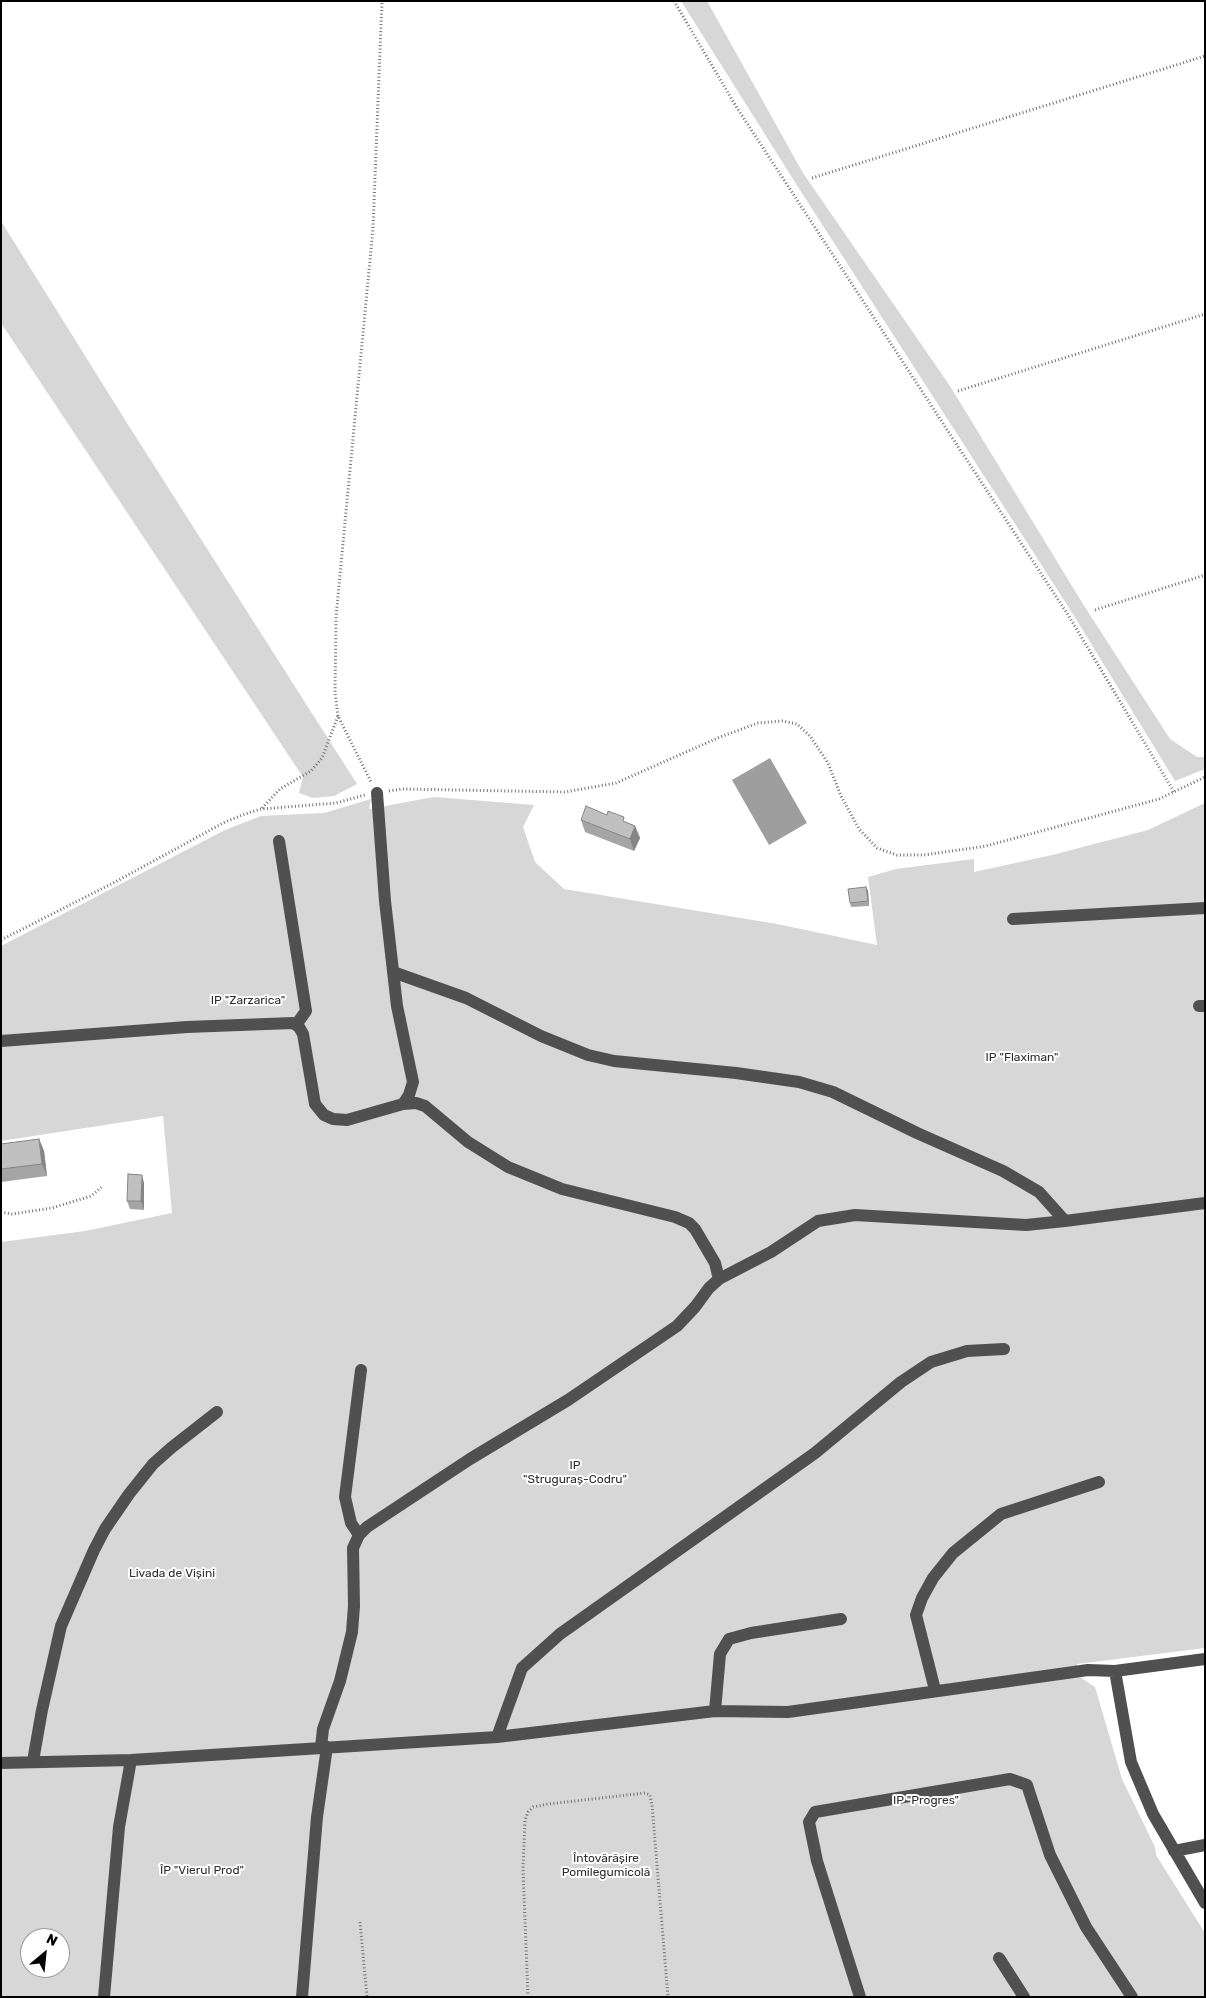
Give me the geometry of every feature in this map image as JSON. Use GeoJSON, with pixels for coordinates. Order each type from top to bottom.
{"type":"FeatureCollection","features":[{"type":"Feature","properties":{"kind":"street"},"geometry":{"type":"LineString","coordinates":[[377,793],[383,882],[397,1006],[412,1082],[409,1095],[404,1104]]}},
{"type":"Feature","properties":{"kind":"street"},"geometry":{"type":"LineString","coordinates":[[279,842],[306,1011],[296,1024]]}},
{"type":"Feature","properties":{"kind":"street"},"geometry":{"type":"LineString","coordinates":[[1013,919],[1205,908]]}},
{"type":"Feature","properties":{"kind":"street"},"geometry":{"type":"LineString","coordinates":[[393,972],[466,998],[541,1036],[588,1055],[614,1061],[736,1073],[799,1082],[833,1092],[1010,1175],[1039,1192],[1065,1221]]}},
{"type":"Feature","properties":{"kind":"street"},"geometry":{"type":"LineString","coordinates":[[1,1041],[187,1027],[288,1022],[296,1024],[303,1034],[316,1104],[324,1115],[333,1120],[347,1120],[404,1104],[416,1103],[425,1106],[468,1142],[508,1167],[562,1189],[675,1217],[689,1223],[695,1229],[715,1263],[719,1279]]}},
{"type":"Feature","properties":{"kind":"street"},"geometry":{"type":"LineString","coordinates":[[302,1997],[324,1747],[323,1729],[350,1644],[354,1606],[352,1555],[359,1535],[367,1526],[470,1459],[568,1400],[677,1326],[696,1307],[709,1288],[719,1279],[771,1252],[811,1225],[832,1218],[855,1215],[1026,1225],[1205,1203]]}},
{"type":"Feature","properties":{"kind":"street"},"geometry":{"type":"LineString","coordinates":[[497,1737],[522,1668],[560,1634],[815,1453],[901,1382],[931,1362],[966,1351],[1004,1349]]}},
{"type":"Feature","properties":{"kind":"street"},"geometry":{"type":"LineString","coordinates":[[359,1535],[348,1514],[345,1497],[361,1370]]}},
{"type":"Feature","properties":{"kind":"street"},"geometry":{"type":"LineString","coordinates":[[33,1761],[42,1710],[61,1626],[98,1543],[129,1494],[153,1464],[217,1412]]}},
{"type":"Feature","properties":{"kind":"street"},"geometry":{"type":"LineString","coordinates":[[935,1690],[916,1615],[922,1598],[933,1578],[953,1553],[1000,1514],[1099,1482]]}},
{"type":"Feature","properties":{"kind":"street"},"geometry":{"type":"LineString","coordinates":[[715,1712],[720,1654],[729,1639],[751,1632],[841,1620]]}},
{"type":"Feature","properties":{"kind":"street"},"geometry":{"type":"LineString","coordinates":[[1,1763],[131,1760],[497,1737],[715,1712],[788,1712],[1088,1670],[1115,1671],[1205,1660]]}},
{"type":"Feature","properties":{"kind":"street"},"geometry":{"type":"LineString","coordinates":[[1115,1671],[1132,1762],[1153,1814],[1205,1903]]}},
{"type":"Feature","properties":{"kind":"street"},"geometry":{"type":"LineString","coordinates":[[104,1997],[119,1827],[131,1760]]}},
{"type":"Feature","properties":{"kind":"street"},"geometry":{"type":"LineString","coordinates":[[860,1997],[817,1861],[809,1822],[816,1812],[1010,1779],[1026,1785],[1054,1863],[1086,1927],[1132,1997]]}},
{"type":"Feature","properties":{"kind":"street"},"geometry":{"type":"LineString","coordinates":[[1174,1851],[1205,1845]]}},
{"type":"Feature","properties":{"kind":"street"},"geometry":{"type":"LineString","coordinates":[[999,1958],[1024,1997]]}},
{"type":"Feature","properties":{"kind":"path"},"geometry":{"type":"LineString","coordinates":[[377,793],[338,716],[335,693],[336,617],[373,228],[382,1]]}},
{"type":"Feature","properties":{"kind":"path"},"geometry":{"type":"LineString","coordinates":[[674,1],[737,108],[1070,618],[1174,792]]}},
{"type":"Feature","properties":{"kind":"path"},"geometry":{"type":"LineString","coordinates":[[812,178],[1205,56]]}},
{"type":"Feature","properties":{"kind":"path"},"geometry":{"type":"LineString","coordinates":[[958,391],[1205,314]]}},
{"type":"Feature","properties":{"kind":"path"},"geometry":{"type":"LineString","coordinates":[[1095,610],[1205,575]]}},
{"type":"Feature","properties":{"kind":"path"},"geometry":{"type":"LineString","coordinates":[[261,809],[280,789],[311,771],[322,758],[338,716]]}},
{"type":"Feature","properties":{"kind":"path"},"geometry":{"type":"LineString","coordinates":[[1,940],[115,882],[225,822],[261,809],[336,803],[402,789],[565,792],[616,783],[720,737],[758,723],[782,721],[797,724],[810,736],[828,762],[841,796],[859,829],[877,848],[897,855],[924,855],[986,846],[1159,799],[1205,777]]}},
{"type":"Feature","properties":{"kind":"path"},"geometry":{"type":"LineString","coordinates":[[1,1212],[12,1214],[52,1208],[91,1196],[103,1186]]}},
{"type":"Feature","properties":{"kind":"path"},"geometry":{"type":"LineString","coordinates":[[528,1997],[523,1869],[525,1820],[528,1812],[533,1808],[548,1804],[645,1793],[650,1795],[652,1805],[668,1997]]}},
{"type":"Feature","properties":{"kind":"path"},"geometry":{"type":"LineString","coordinates":[[360,1922],[366,1997]]}},
{"type":"Feature","properties":{"kind":"green space"},"geometry":{"type":"Polygon","coordinates":[[[681,1],[707,1],[803,173],[950,386],[1083,604],[1170,739],[1197,757],[1205,757],[1205,769],[1175,781],[1073,614],[798,187],[681,1]]]}},
{"type":"Feature","properties":{"kind":"green space"},"geometry":{"type":"Polygon","coordinates":[[[1,221],[357,784],[334,796],[313,798],[299,793],[303,777],[1,323],[1,221]]]}},
{"type":"Feature","properties":{"kind":"green space"},"geometry":{"type":"Polygon","coordinates":[[[434,797],[534,805],[523,827],[535,862],[564,889],[777,924],[877,945],[868,877],[896,869],[974,859],[974,872],[1052,855],[1148,830],[1205,803],[1205,1648],[1077,1664],[1080,1677],[1095,1687],[1122,1779],[1155,1847],[1156,1855],[1205,1933],[1205,1997],[1,1997],[1,1242],[85,1231],[172,1213],[163,1116],[1,1141],[1,946],[225,830],[261,816],[324,813],[371,799],[369,809],[434,797]]]}},
{"type":"Feature","properties":{"kind":"shaded area"},"geometry":{"type":"Polygon","coordinates":[[[770,758],[807,823],[769,845],[732,780],[770,758]]]}},
{"type":"Feature","properties":{"kind":"building"},"geometry":{"type":"Polygon","coordinates":[[[586,806],[607,815],[608,811],[624,817],[623,821],[635,826],[630,839],[581,820],[586,806]]]}},
{"type":"Feature","properties":{"kind":"building"},"geometry":{"type":"Polygon","coordinates":[[[866,887],[868,901],[850,903],[848,889],[866,887]]]}},
{"type":"Feature","properties":{"kind":"building"},"geometry":{"type":"Polygon","coordinates":[[[39,1139],[42,1164],[1,1169],[1,1144],[39,1139]]]}},
{"type":"Feature","properties":{"kind":"building"},"geometry":{"type":"Polygon","coordinates":[[[128,1174],[142,1175],[141,1201],[127,1201],[128,1174]]]}},
{"type":"Feature","properties":{"kind":"park label","name":"IP \"Zarzarica\""},"geometry":{"type":"Point","coordinates":[248,1001]}},
{"type":"Feature","properties":{"kind":"park label","name":"IP \"Flaximan\""},"geometry":{"type":"Point","coordinates":[1022,1058]}},
{"type":"Feature","properties":{"kind":"park label","name":"IP \"Struguraș-Codru\""},"geometry":{"type":"Point","coordinates":[575,1473]}},
{"type":"Feature","properties":{"kind":"park label","name":"Livada de Vișini"},"geometry":{"type":"Point","coordinates":[172,1574]}},
{"type":"Feature","properties":{"kind":"park label","name":"IP \"Progres\""},"geometry":{"type":"Point","coordinates":[926,1801]}},
{"type":"Feature","properties":{"kind":"park label","name":"Întovărășire Pomilegumicolă"},"geometry":{"type":"Point","coordinates":[606,1866]}},
{"type":"Feature","properties":{"kind":"park label","name":"ÎP \"Vierul Prod\""},"geometry":{"type":"Point","coordinates":[202,1871]}}]}
